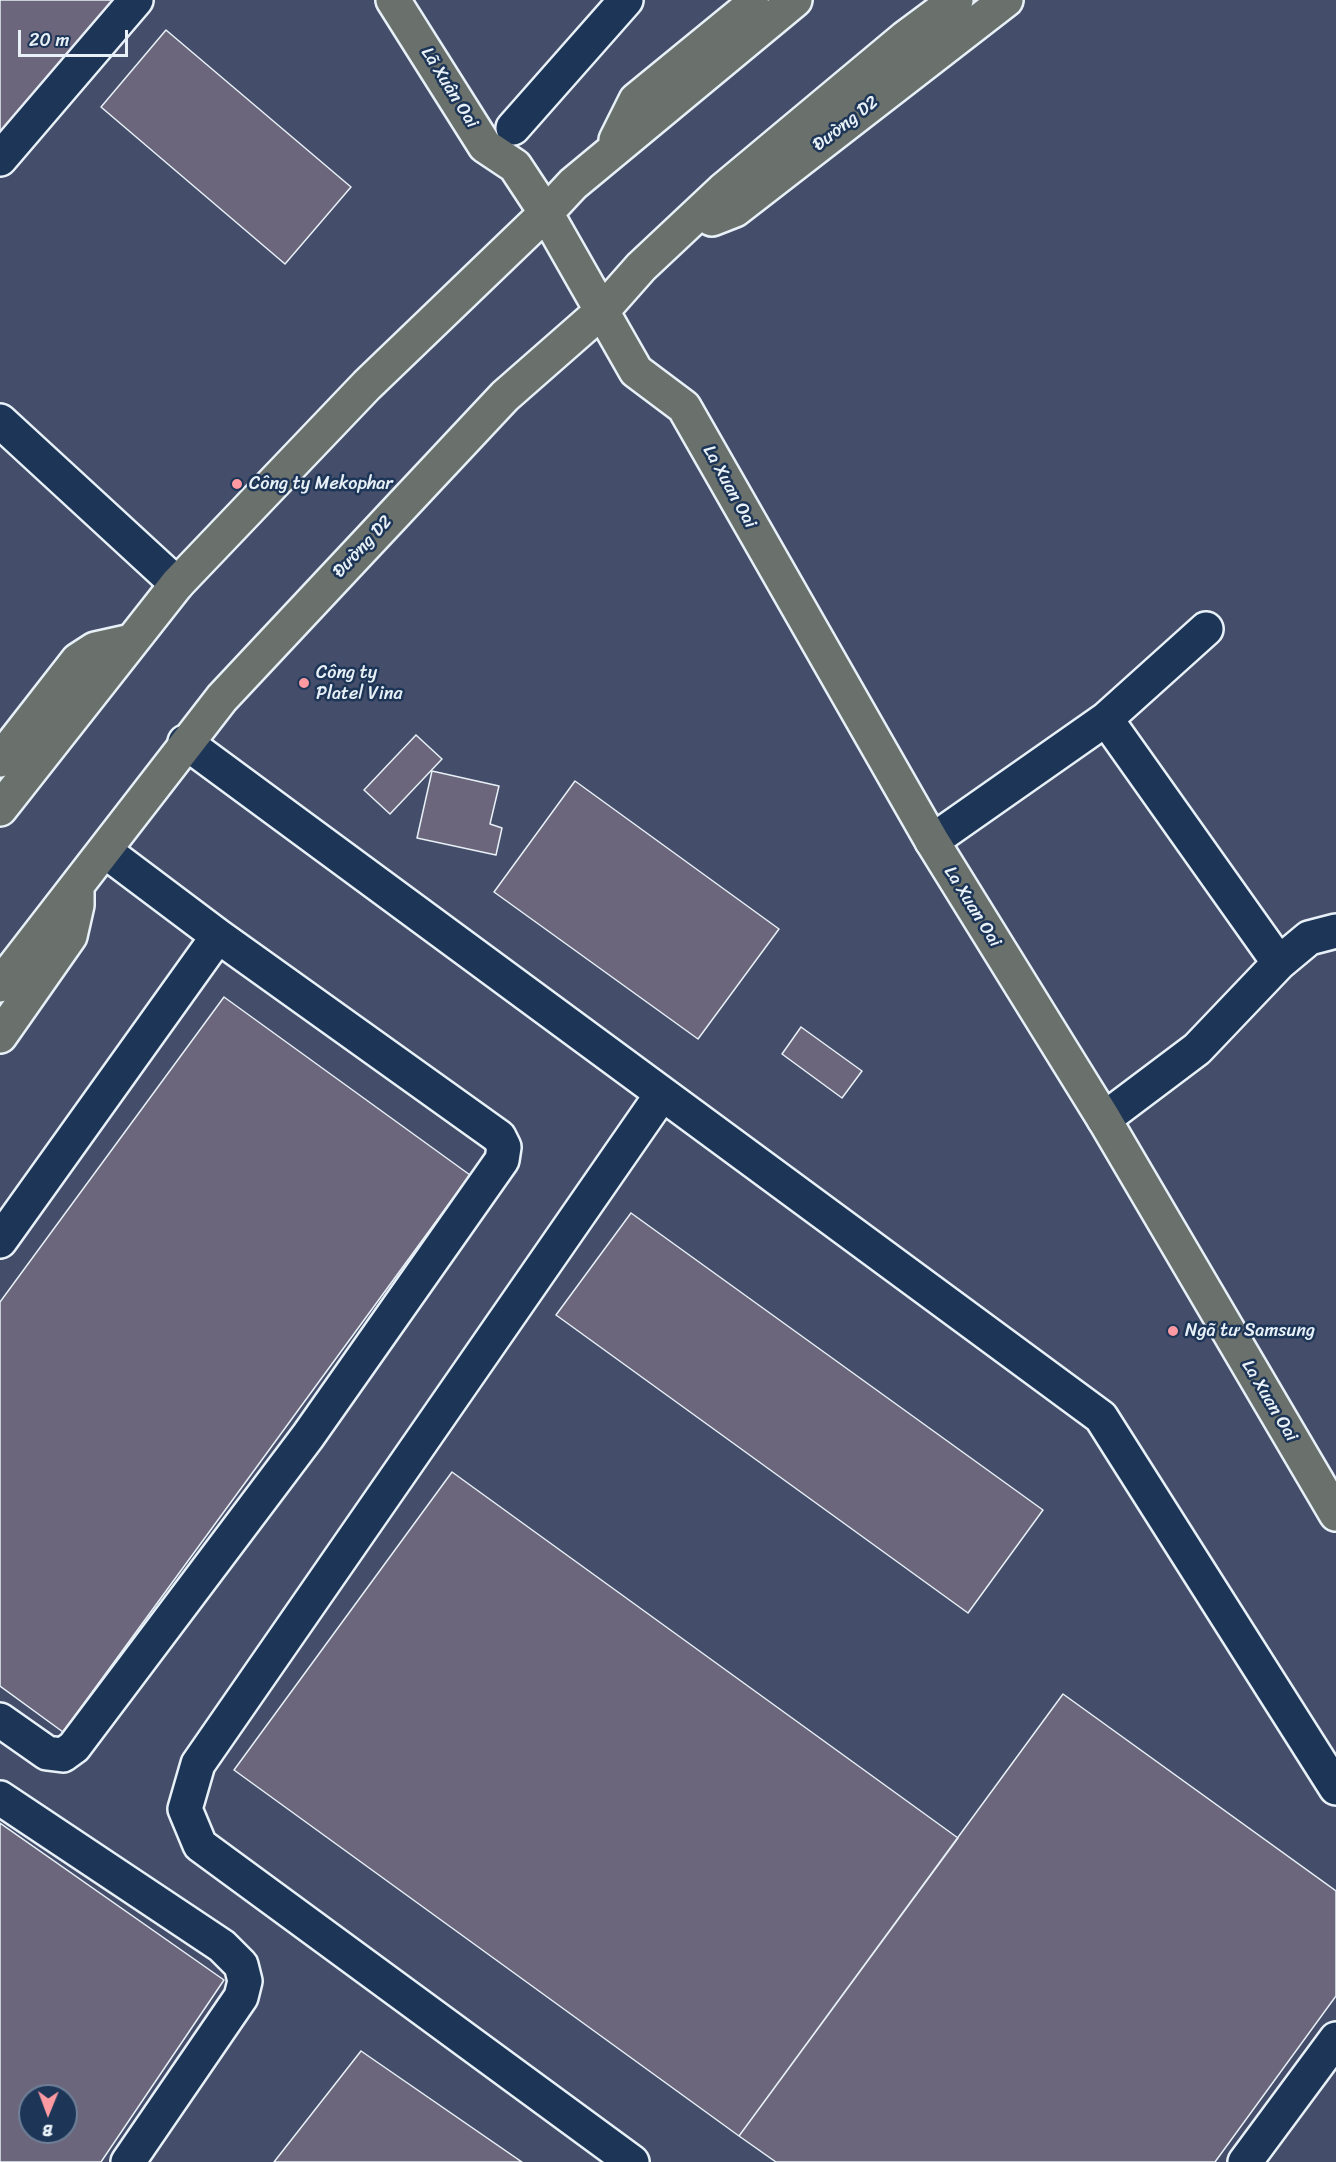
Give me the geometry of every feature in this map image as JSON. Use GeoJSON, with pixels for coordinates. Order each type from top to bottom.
{"type":"FeatureCollection","features":[{"type":"Feature","properties":{"kind":"main road"},"geometry":{"type":"LineString","coordinates":[[393,0],[485,146],[515,166],[546,213]]}},
{"type":"Feature","properties":{"kind":"main road"},"geometry":{"type":"LineString","coordinates":[[612,150],[636,100],[758,0]]}},
{"type":"Feature","properties":{"kind":"main road"},"geometry":{"type":"LineString","coordinates":[[0,809],[177,584],[397,355],[546,213],[573,184],[795,0]]}},
{"type":"Feature","properties":{"kind":"main road","name":"Đường D2"},"geometry":{"type":"LineString","coordinates":[[0,985],[105,851],[185,742],[222,698],[505,396],[603,310],[641,267],[723,190],[956,0]]}},
{"type":"Feature","properties":{"kind":"main road","name":"Đường D2"},"geometry":{"type":"LineString","coordinates":[[677,233],[735,210],[1006,0]]}},
{"type":"Feature","properties":{"kind":"main road","name":"La Xuan Oai"},"geometry":{"type":"LineString","coordinates":[[546,213],[636,371],[684,407],[932,841],[1104,1119],[1336,1514]]}},
{"type":"Feature","properties":{"kind":"main road"},"geometry":{"type":"LineString","coordinates":[[0,760],[78,660],[95,649],[130,641]]}},
{"type":"Feature","properties":{"kind":"main road"},"geometry":{"type":"LineString","coordinates":[[0,1036],[70,936],[77,905],[77,887]]}},
{"type":"Feature","properties":{"kind":"street"},"geometry":{"type":"LineString","coordinates":[[0,159],[136,0]]}},
{"type":"Feature","properties":{"kind":"street"},"geometry":{"type":"LineString","coordinates":[[513,128],[626,0]]}},
{"type":"Feature","properties":{"kind":"street"},"geometry":{"type":"LineString","coordinates":[[0,421],[177,584]]}},
{"type":"Feature","properties":{"kind":"street"},"geometry":{"type":"LineString","coordinates":[[932,841],[1106,719],[1206,629]]}},
{"type":"Feature","properties":{"kind":"street"},"geometry":{"type":"LineString","coordinates":[[1106,719],[1279,963]]}},
{"type":"Feature","properties":{"kind":"street"},"geometry":{"type":"LineString","coordinates":[[185,742],[1101,1417],[1336,1788]]}},
{"type":"Feature","properties":{"kind":"street"},"geometry":{"type":"LineString","coordinates":[[0,1720],[47,1753],[63,1755],[74,1747],[308,1436],[502,1160],[504,1147],[499,1137],[218,936],[105,851]]}},
{"type":"Feature","properties":{"kind":"street"},"geometry":{"type":"LineString","coordinates":[[1104,1119],[1197,1049],[1279,963],[1309,938],[1324,932],[1336,931]]}},
{"type":"Feature","properties":{"kind":"street"},"geometry":{"type":"LineString","coordinates":[[0,1242],[218,936]]}},
{"type":"Feature","properties":{"kind":"street"},"geometry":{"type":"LineString","coordinates":[[633,2162],[200,1845],[185,1809],[198,1764],[662,1094]]}},
{"type":"Feature","properties":{"kind":"street"},"geometry":{"type":"LineString","coordinates":[[0,1798],[222,1946],[240,1965],[245,1981],[241,1997],[128,2162]]}},
{"type":"Feature","properties":{"kind":"street"},"geometry":{"type":"LineString","coordinates":[[1245,2162],[1336,2039]]}},
{"type":"Feature","properties":{"kind":"shaded area"},"geometry":{"type":"Polygon","coordinates":[[[0,0],[1336,0],[1336,2162],[0,2162],[0,0]]]}},
{"type":"Feature","properties":{"kind":"building"},"geometry":{"type":"Polygon","coordinates":[[[0,0],[118,0],[0,140],[0,0]]]}},
{"type":"Feature","properties":{"kind":"building"},"geometry":{"type":"Polygon","coordinates":[[[166,30],[351,187],[285,264],[101,107],[166,30]]]}},
{"type":"Feature","properties":{"kind":"building"},"geometry":{"type":"Polygon","coordinates":[[[416,735],[442,759],[390,814],[364,790],[416,735]]]}},
{"type":"Feature","properties":{"kind":"building"},"geometry":{"type":"Polygon","coordinates":[[[432,771],[499,786],[490,824],[502,828],[496,855],[417,838],[432,771]]]}},
{"type":"Feature","properties":{"kind":"building"},"geometry":{"type":"Polygon","coordinates":[[[575,781],[779,929],[698,1039],[494,892],[575,781]]]}},
{"type":"Feature","properties":{"kind":"building"},"geometry":{"type":"Polygon","coordinates":[[[224,997],[470,1175],[63,1732],[0,1686],[0,1302],[224,997]]]}},
{"type":"Feature","properties":{"kind":"building"},"geometry":{"type":"Polygon","coordinates":[[[801,1027],[862,1071],[842,1098],[782,1054],[801,1027]]]}},
{"type":"Feature","properties":{"kind":"building"},"geometry":{"type":"Polygon","coordinates":[[[631,1213],[1043,1510],[968,1613],[556,1315],[631,1213]]]}},
{"type":"Feature","properties":{"kind":"building"},"geometry":{"type":"Polygon","coordinates":[[[452,1472],[958,1838],[739,2136],[234,1770],[452,1472]]]}},
{"type":"Feature","properties":{"kind":"building"},"geometry":{"type":"Polygon","coordinates":[[[1063,1694],[1336,1891],[1336,1996],[1215,2162],[776,2162],[739,2136],[1063,1694]]]}},
{"type":"Feature","properties":{"kind":"building"},"geometry":{"type":"Polygon","coordinates":[[[0,1823],[224,1980],[101,2162],[0,2162],[0,1823]]]}},
{"type":"Feature","properties":{"kind":"building"},"geometry":{"type":"Polygon","coordinates":[[[361,2051],[522,2162],[274,2162],[361,2051]]]}},
{"type":"Feature","properties":{"kind":"place","name":"Công ty Mekophar"},"geometry":{"type":"Point","coordinates":[237,484]}},
{"type":"Feature","properties":{"kind":"place","name":"Công ty Platel Vina"},"geometry":{"type":"Point","coordinates":[304,683]}},
{"type":"Feature","properties":{"kind":"place","name":"Ngã tư Samsung"},"geometry":{"type":"Point","coordinates":[1173,1331]}}]}
